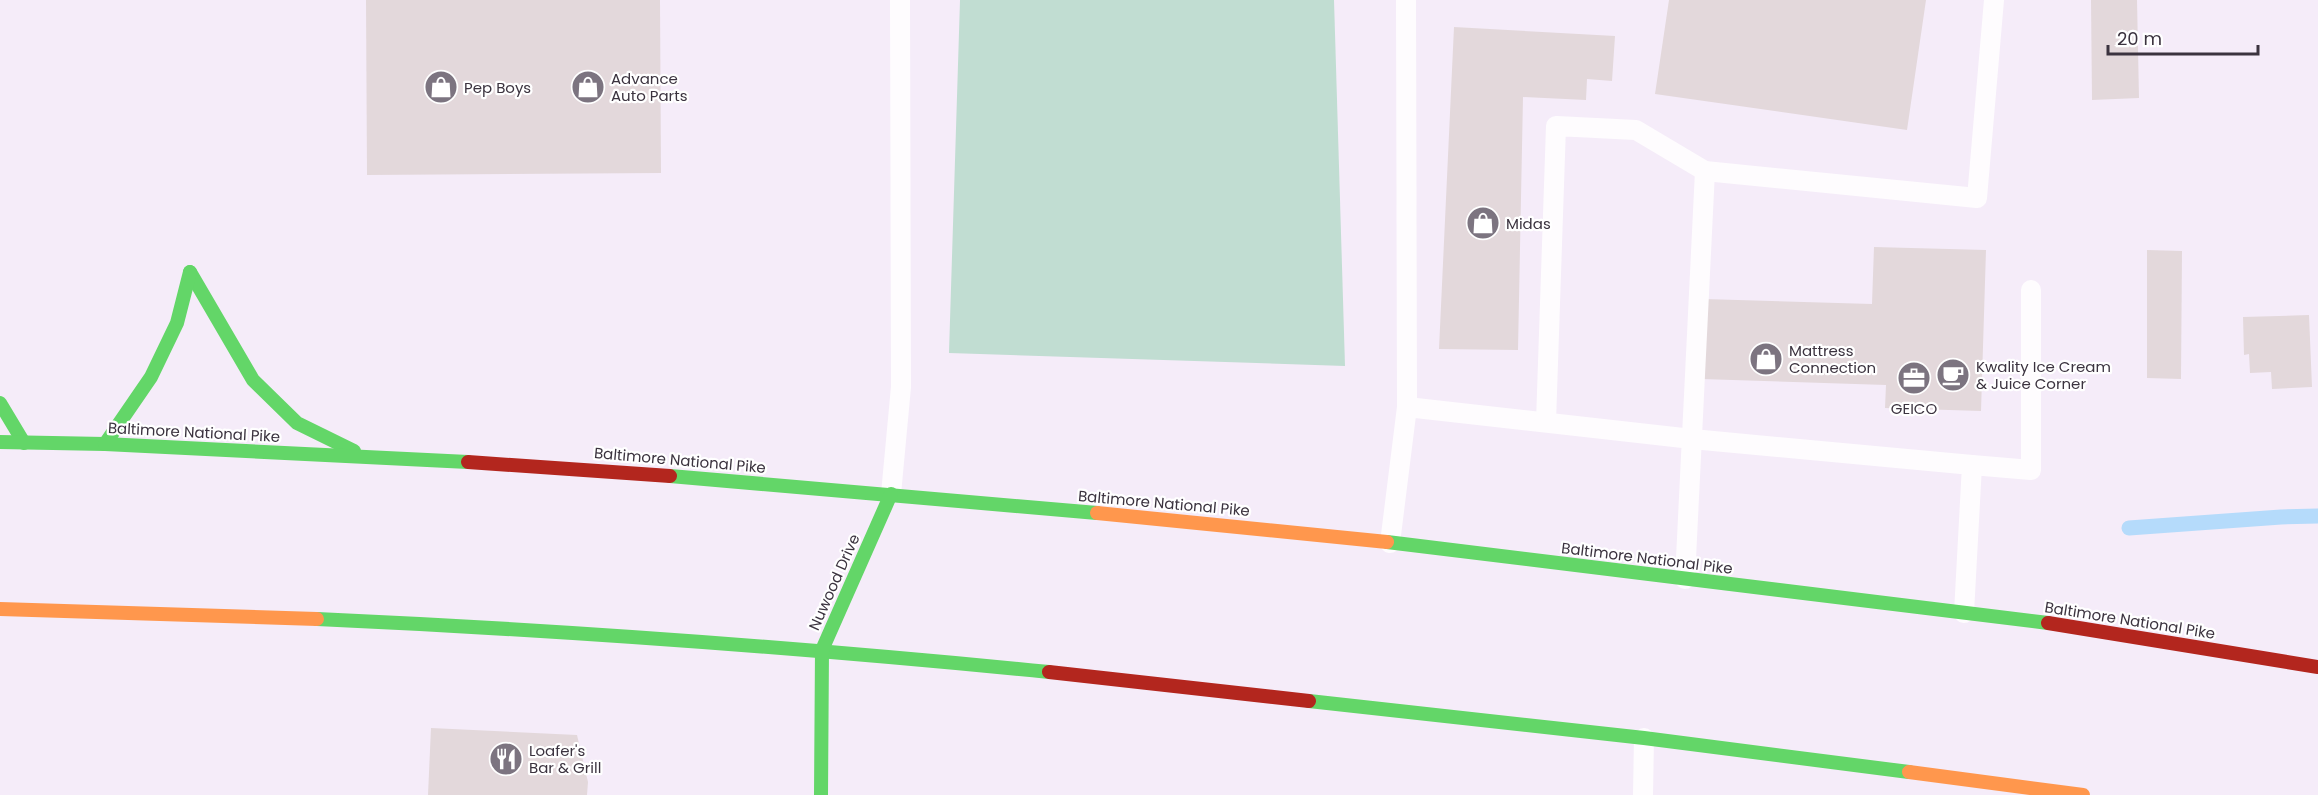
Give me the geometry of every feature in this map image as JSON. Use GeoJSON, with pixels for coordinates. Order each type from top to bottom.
{"type":"FeatureCollection","features":[{"type":"Feature","properties":{"kind":"main road"},"geometry":{"type":"LineString","coordinates":[[105,444],[151,377],[177,323],[190,272],[253,380],[297,423],[364,457]]}},
{"type":"Feature","properties":{"kind":"main road"},"geometry":{"type":"LineString","coordinates":[[0,403],[24,443]]}},
{"type":"Feature","properties":{"kind":"main road","name":"Baltimore National Pike"},"geometry":{"type":"LineString","coordinates":[[0,442],[105,444],[551,466],[891,494],[1390,543],[2053,624],[2318,667]]}},
{"type":"Feature","properties":{"kind":"main road","name":"Nuwood Drive"},"geometry":{"type":"LineString","coordinates":[[821,795],[822,650],[891,494]]}},
{"type":"Feature","properties":{"kind":"main road"},"geometry":{"type":"LineString","coordinates":[[0,609],[197,614],[499,627],[822,650],[1053,672],[1644,738],[2083,795]]}},
{"type":"Feature","properties":{"kind":"lane"},"geometry":{"type":"LineString","coordinates":[[891,494],[901,387],[900,0]]}},
{"type":"Feature","properties":{"kind":"lane"},"geometry":{"type":"LineString","coordinates":[[1390,543],[1407,407],[1406,0]]}},
{"type":"Feature","properties":{"kind":"lane"},"geometry":{"type":"LineString","coordinates":[[1546,422],[1556,126],[1636,130],[1705,171],[1977,198],[1994,0]]}},
{"type":"Feature","properties":{"kind":"lane"},"geometry":{"type":"LineString","coordinates":[[1685,579],[1705,171]]}},
{"type":"Feature","properties":{"kind":"lane"},"geometry":{"type":"LineString","coordinates":[[1407,407],[1692,439],[2031,470],[2031,290]]}},
{"type":"Feature","properties":{"kind":"lane"},"geometry":{"type":"LineString","coordinates":[[1964,613],[1972,465]]}},
{"type":"Feature","properties":{"kind":"lane"},"geometry":{"type":"LineString","coordinates":[[1643,795],[1644,738]]}},
{"type":"Feature","properties":{"kind":"green space"},"geometry":{"type":"Polygon","coordinates":[[[960,0],[1334,0],[1345,366],[949,353],[960,0]]]}},
{"type":"Feature","properties":{"kind":"building"},"geometry":{"type":"Polygon","coordinates":[[[366,0],[660,0],[661,173],[367,175],[366,0]]]}},
{"type":"Feature","properties":{"kind":"building"},"geometry":{"type":"Polygon","coordinates":[[[1669,0],[1926,0],[1907,130],[1655,94],[1669,0]]]}},
{"type":"Feature","properties":{"kind":"building"},"geometry":{"type":"Polygon","coordinates":[[[2091,0],[2137,0],[2139,98],[2092,100],[2091,0]]]}},
{"type":"Feature","properties":{"kind":"building","name":"Midas"},"geometry":{"type":"Polygon","coordinates":[[[1454,27],[1615,36],[1612,81],[1587,79],[1586,100],[1523,97],[1518,350],[1439,349],[1454,27]]]}},
{"type":"Feature","properties":{"kind":"building"},"geometry":{"type":"Polygon","coordinates":[[[1874,247],[1986,250],[1981,411],[1885,408],[1886,385],[1701,379],[1704,299],[1872,304],[1874,247]]]}},
{"type":"Feature","properties":{"kind":"building"},"geometry":{"type":"Polygon","coordinates":[[[2147,250],[2182,251],[2181,379],[2147,378],[2147,250]]]}},
{"type":"Feature","properties":{"kind":"building"},"geometry":{"type":"Polygon","coordinates":[[[2309,315],[2312,387],[2272,389],[2271,372],[2250,373],[2249,354],[2244,355],[2243,317],[2309,315]]]}},
{"type":"Feature","properties":{"kind":"building","name":"Loafer's Bar & Grill"},"geometry":{"type":"Polygon","coordinates":[[[431,728],[577,735],[588,782],[587,795],[428,795],[431,728]]]}},
{"type":"Feature","properties":{"kind":"waterway"},"geometry":{"type":"LineString","coordinates":[[2129,528],[2318,516]]}},
{"type":"Feature","properties":{"kind":"traffic: fast"},"geometry":{"type":"LineString","coordinates":[[190,272],[253,380],[297,423],[354,451]]}},
{"type":"Feature","properties":{"kind":"traffic: fast"},"geometry":{"type":"LineString","coordinates":[[105,444],[151,377],[177,323],[190,272]]}},
{"type":"Feature","properties":{"kind":"traffic: fast"},"geometry":{"type":"LineString","coordinates":[[0,403],[24,443]]}},
{"type":"Feature","properties":{"kind":"traffic: fast"},"geometry":{"type":"LineString","coordinates":[[0,442],[105,444],[468,462]]}},
{"type":"Feature","properties":{"kind":"traffic: fast"},"geometry":{"type":"LineString","coordinates":[[670,476],[1097,513]]}},
{"type":"Feature","properties":{"kind":"traffic: fast"},"geometry":{"type":"LineString","coordinates":[[821,795],[822,650],[891,494]]}},
{"type":"Feature","properties":{"kind":"traffic: fast"},"geometry":{"type":"LineString","coordinates":[[1387,542],[2048,623]]}},
{"type":"Feature","properties":{"kind":"traffic: fast"},"geometry":{"type":"LineString","coordinates":[[317,619],[683,641],[1049,672]]}},
{"type":"Feature","properties":{"kind":"traffic: fast"},"geometry":{"type":"LineString","coordinates":[[1309,701],[1644,738],[1909,772]]}},
{"type":"Feature","properties":{"kind":"traffic: slow"},"geometry":{"type":"LineString","coordinates":[[1097,513],[1387,542]]}},
{"type":"Feature","properties":{"kind":"traffic: slow"},"geometry":{"type":"LineString","coordinates":[[0,609],[317,619]]}},
{"type":"Feature","properties":{"kind":"traffic: slow"},"geometry":{"type":"LineString","coordinates":[[1909,772],[2083,795]]}},
{"type":"Feature","properties":{"kind":"traffic: jam"},"geometry":{"type":"LineString","coordinates":[[468,462],[670,476]]}},
{"type":"Feature","properties":{"kind":"traffic: jam"},"geometry":{"type":"LineString","coordinates":[[2048,623],[2318,667]]}},
{"type":"Feature","properties":{"kind":"traffic: jam"},"geometry":{"type":"LineString","coordinates":[[1049,672],[1309,701]]}},
{"type":"Feature","properties":{"kind":"place","name":"Pep Boys"},"geometry":{"type":"Point","coordinates":[441,87]}},
{"type":"Feature","properties":{"kind":"place","name":"Advance Auto Parts"},"geometry":{"type":"Point","coordinates":[588,87]}},
{"type":"Feature","properties":{"kind":"place","name":"Midas"},"geometry":{"type":"Point","coordinates":[1483,223]}},
{"type":"Feature","properties":{"kind":"place","name":"Mattress Connection"},"geometry":{"type":"Point","coordinates":[1766,359]}},
{"type":"Feature","properties":{"kind":"place","name":"Kwality Ice Cream & Juice Corner"},"geometry":{"type":"Point","coordinates":[1953,375]}},
{"type":"Feature","properties":{"kind":"place","name":"GEICO"},"geometry":{"type":"Point","coordinates":[1914,378]}},
{"type":"Feature","properties":{"kind":"place","name":"Loafer's Bar & Grill"},"geometry":{"type":"Point","coordinates":[506,759]}}]}
